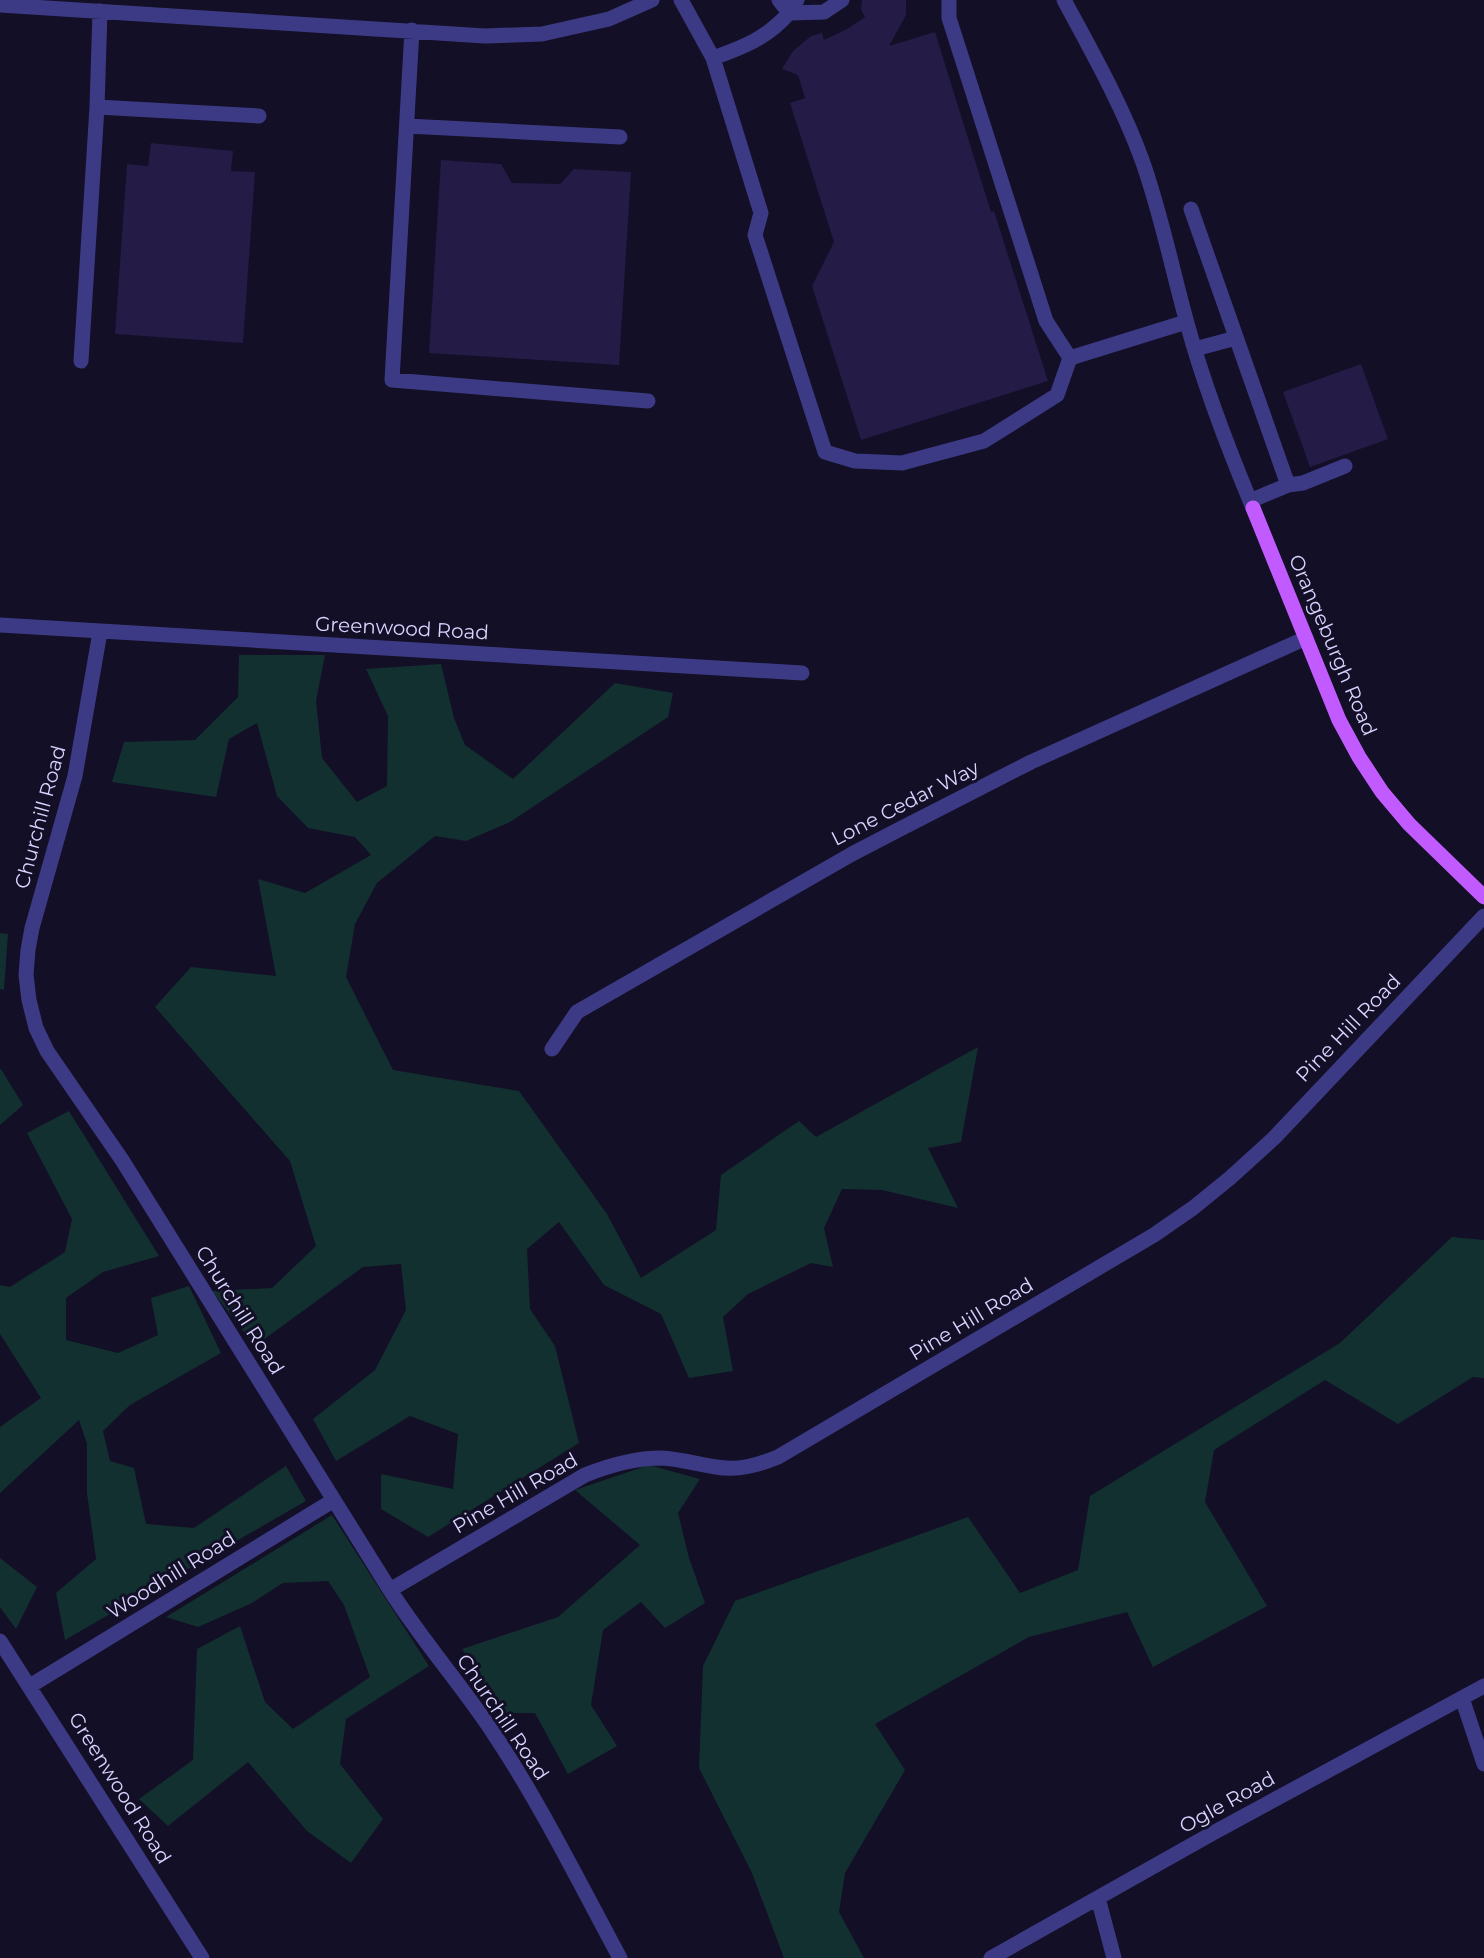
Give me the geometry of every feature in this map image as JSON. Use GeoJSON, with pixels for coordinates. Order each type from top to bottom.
{"type":"FeatureCollection","features":[{"type":"Feature","properties":{"kind":"main road","name":"Orangeburgh Road"},"geometry":{"type":"LineString","coordinates":[[1251,505],[1339,720],[1359,757],[1382,792],[1409,824],[1484,897]]}},
{"type":"Feature","properties":{"kind":"street"},"geometry":{"type":"LineString","coordinates":[[0,5],[100,11],[143,7],[485,36],[542,34],[609,19],[652,0]]}},
{"type":"Feature","properties":{"kind":"street"},"geometry":{"type":"LineString","coordinates":[[681,0],[712,58],[761,213],[754,235],[825,452],[855,461],[902,463],[984,441],[1057,394],[1070,358]]}},
{"type":"Feature","properties":{"kind":"street"},"geometry":{"type":"LineString","coordinates":[[779,0],[793,7],[824,12],[842,0]]}},
{"type":"Feature","properties":{"kind":"street"},"geometry":{"type":"LineString","coordinates":[[949,0],[949,18],[1046,321],[1070,358]]}},
{"type":"Feature","properties":{"kind":"street"},"geometry":{"type":"LineString","coordinates":[[1064,0],[1105,75],[1142,160],[1194,349],[1251,505],[1288,485],[1303,483],[1345,466]]}},
{"type":"Feature","properties":{"kind":"street"},"geometry":{"type":"LineString","coordinates":[[712,58],[749,45],[778,26],[793,7]]}},
{"type":"Feature","properties":{"kind":"street"},"geometry":{"type":"LineString","coordinates":[[81,361],[97,107],[100,11]]}},
{"type":"Feature","properties":{"kind":"street"},"geometry":{"type":"LineString","coordinates":[[412,30],[392,380],[648,401]]}},
{"type":"Feature","properties":{"kind":"street"},"geometry":{"type":"LineString","coordinates":[[97,107],[259,116]]}},
{"type":"Feature","properties":{"kind":"street"},"geometry":{"type":"LineString","coordinates":[[407,126],[621,137]]}},
{"type":"Feature","properties":{"kind":"street"},"geometry":{"type":"LineString","coordinates":[[1191,209],[1288,485]]}},
{"type":"Feature","properties":{"kind":"street"},"geometry":{"type":"LineString","coordinates":[[1070,358],[1186,322]]}},
{"type":"Feature","properties":{"kind":"street"},"geometry":{"type":"LineString","coordinates":[[1194,349],[1236,338]]}},
{"type":"Feature","properties":{"kind":"street","name":"Greenwood Road"},"geometry":{"type":"LineString","coordinates":[[0,625],[802,672]]}},
{"type":"Feature","properties":{"kind":"street","name":"Churchill Road"},"geometry":{"type":"LineString","coordinates":[[100,632],[75,776],[32,928],[28,950],[26,975],[34,1018],[47,1051],[122,1160],[390,1590],[412,1624],[490,1729],[524,1781],[621,1958]]}},
{"type":"Feature","properties":{"kind":"street","name":"Lone Cedar Way"},"geometry":{"type":"LineString","coordinates":[[552,1049],[578,1012],[852,854],[1031,762],[1306,638]]}},
{"type":"Feature","properties":{"kind":"street","name":"Pine Hill Road"},"geometry":{"type":"LineString","coordinates":[[390,1590],[585,1475],[609,1466],[633,1460],[661,1458],[717,1468],[740,1468],[778,1457],[1154,1235],[1230,1178],[1274,1138],[1484,916]]}},
{"type":"Feature","properties":{"kind":"street","name":"Woodhill Road"},"geometry":{"type":"LineString","coordinates":[[30,1686],[334,1500]]}},
{"type":"Feature","properties":{"kind":"street","name":"Greenwood Road"},"geometry":{"type":"LineString","coordinates":[[0,1641],[202,1958]]}},
{"type":"Feature","properties":{"kind":"street","name":"Ogle Road"},"geometry":{"type":"LineString","coordinates":[[991,1958],[1484,1686]]}},
{"type":"Feature","properties":{"kind":"street"},"geometry":{"type":"LineString","coordinates":[[1462,1698],[1484,1764]]}},
{"type":"Feature","properties":{"kind":"street"},"geometry":{"type":"LineString","coordinates":[[1098,1898],[1114,1958]]}},
{"type":"Feature","properties":{"kind":"green space"},"geometry":{"type":"Polygon","coordinates":[[[239,655],[325,655],[316,701],[322,758],[357,802],[387,786],[388,716],[366,669],[441,664],[454,718],[465,745],[513,779],[615,683],[673,693],[668,717],[510,822],[466,841],[435,836],[377,883],[355,924],[346,977],[393,1070],[519,1091],[607,1214],[641,1278],[716,1230],[721,1175],[799,1121],[816,1137],[978,1047],[961,1142],[928,1148],[958,1208],[882,1190],[842,1189],[824,1228],[833,1267],[811,1263],[748,1294],[723,1317],[733,1371],[689,1378],[661,1314],[604,1285],[559,1222],[527,1249],[530,1309],[555,1346],[579,1443],[428,1537],[381,1509],[381,1474],[453,1489],[458,1434],[410,1416],[336,1461],[313,1419],[375,1370],[406,1310],[401,1264],[363,1267],[255,1346],[212,1291],[272,1288],[316,1246],[290,1161],[155,1007],[191,967],[276,976],[258,879],[305,893],[371,855],[355,837],[308,828],[277,796],[257,723],[229,739],[216,797],[112,782],[124,742],[195,740],[238,697],[239,655]]]}},
{"type":"Feature","properties":{"kind":"green space"},"geometry":{"type":"Polygon","coordinates":[[[0,933],[8,934],[4,990],[0,989],[0,933]]]}},
{"type":"Feature","properties":{"kind":"green space"},"geometry":{"type":"Polygon","coordinates":[[[0,1070],[23,1105],[0,1125],[0,1070]]]}},
{"type":"Feature","properties":{"kind":"green space"},"geometry":{"type":"Polygon","coordinates":[[[69,1111],[159,1256],[103,1272],[66,1298],[66,1340],[118,1353],[158,1335],[151,1298],[189,1286],[221,1353],[130,1405],[103,1431],[110,1461],[134,1468],[146,1524],[194,1528],[286,1466],[306,1501],[65,1640],[56,1593],[96,1559],[87,1493],[87,1444],[79,1420],[0,1493],[0,1427],[41,1398],[0,1334],[0,1285],[10,1287],[65,1252],[72,1219],[27,1133],[69,1111]]]}},
{"type":"Feature","properties":{"kind":"green space"},"geometry":{"type":"Polygon","coordinates":[[[1452,1237],[1484,1240],[1484,1378],[1473,1377],[1398,1424],[1325,1380],[1214,1450],[1205,1502],[1267,1606],[1153,1667],[1127,1612],[1029,1637],[875,1724],[905,1770],[845,1873],[839,1912],[864,1958],[784,1958],[752,1873],[699,1768],[703,1666],[735,1601],[968,1517],[1020,1593],[1078,1570],[1090,1496],[1340,1343],[1452,1237]]]}},
{"type":"Feature","properties":{"kind":"green space"},"geometry":{"type":"Polygon","coordinates":[[[649,1465],[700,1479],[678,1513],[689,1558],[705,1603],[665,1628],[641,1602],[603,1630],[591,1705],[617,1746],[568,1774],[535,1713],[502,1713],[462,1649],[558,1617],[640,1545],[575,1490],[649,1465]]]}},
{"type":"Feature","properties":{"kind":"green space"},"geometry":{"type":"Polygon","coordinates":[[[332,1515],[429,1666],[346,1719],[340,1764],[383,1819],[351,1863],[307,1831],[248,1762],[168,1826],[139,1799],[193,1760],[197,1649],[240,1626],[265,1702],[293,1729],[370,1677],[344,1605],[328,1581],[283,1583],[250,1604],[198,1627],[166,1617],[332,1515]]]}},
{"type":"Feature","properties":{"kind":"green space"},"geometry":{"type":"Polygon","coordinates":[[[0,1558],[37,1587],[16,1629],[0,1607],[0,1558]]]}},
{"type":"Feature","properties":{"kind":"building"},"geometry":{"type":"Polygon","coordinates":[[[862,0],[906,0],[906,15],[889,46],[935,32],[991,212],[994,211],[1048,381],[861,440],[812,286],[834,242],[790,103],[805,98],[798,75],[782,69],[793,51],[811,36],[822,33],[824,40],[865,17],[861,10],[862,0]]]}},
{"type":"Feature","properties":{"kind":"building"},"geometry":{"type":"Polygon","coordinates":[[[151,143],[233,151],[231,171],[255,172],[243,343],[115,334],[127,164],[148,166],[151,143]]]}},
{"type":"Feature","properties":{"kind":"building"},"geometry":{"type":"Polygon","coordinates":[[[441,160],[501,164],[512,183],[560,184],[574,169],[631,172],[619,365],[429,353],[441,160]]]}},
{"type":"Feature","properties":{"kind":"building"},"geometry":{"type":"Polygon","coordinates":[[[1361,364],[1388,439],[1310,467],[1283,392],[1361,364]]]}}]}
